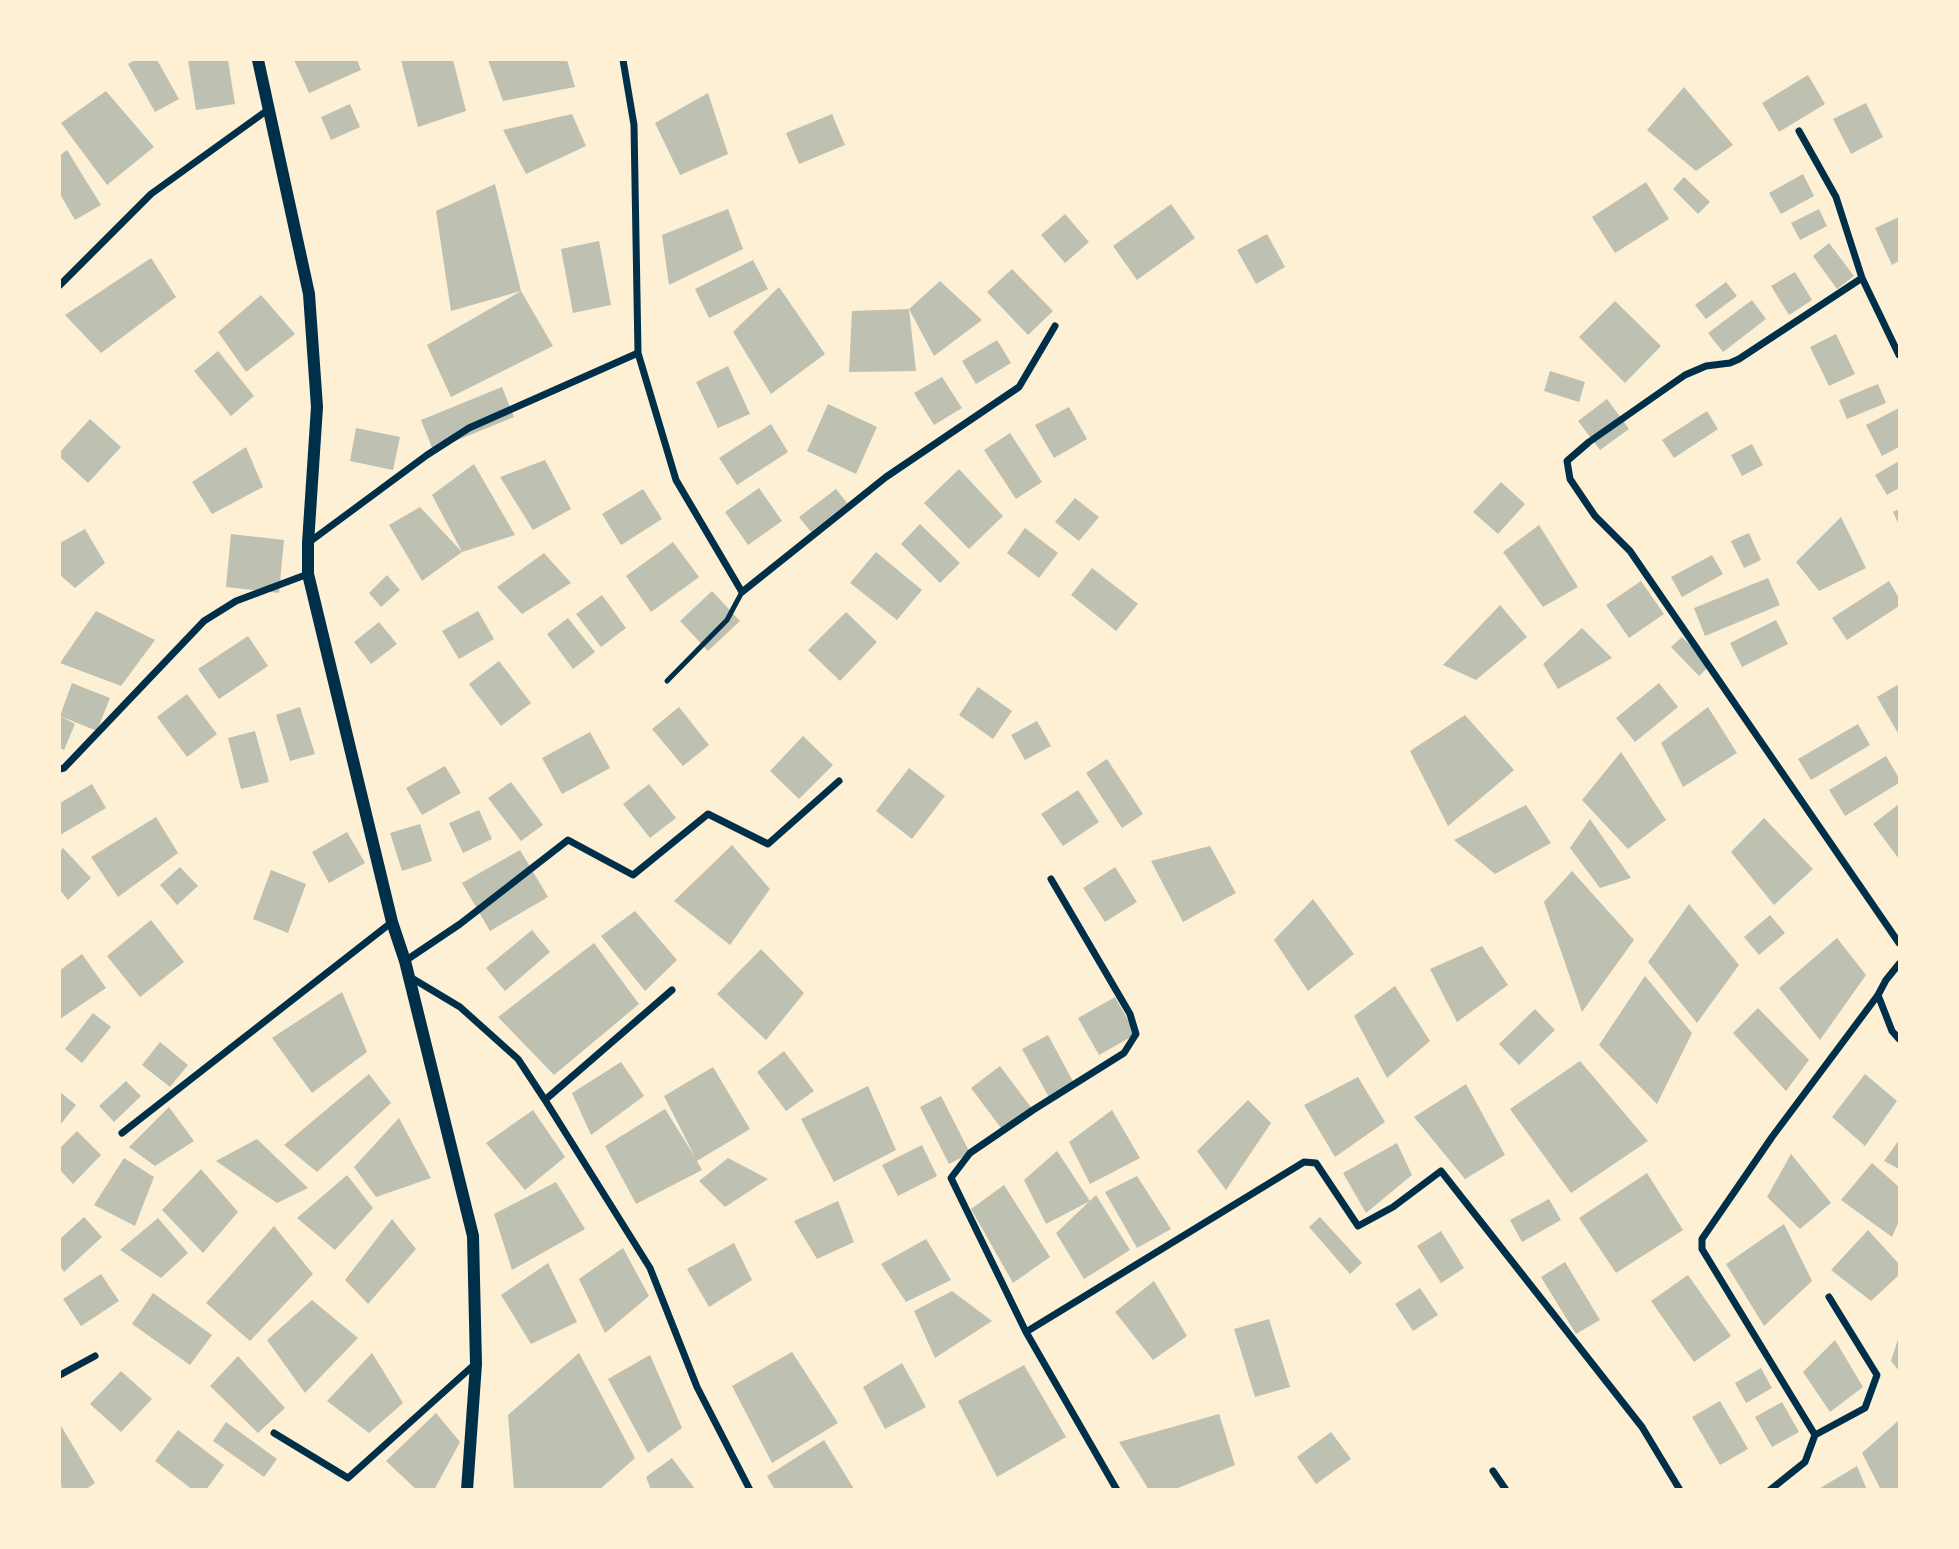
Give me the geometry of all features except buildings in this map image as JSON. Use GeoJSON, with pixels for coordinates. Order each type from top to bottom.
{"type":"FeatureCollection","features":[{"type":"Feature","properties":{"kind":"street"},"geometry":{"type":"LineString","coordinates":[[258,60],[309,294],[317,407],[308,544],[309,574],[392,922],[405,961],[473,1236],[476,1364],[467,1489]]}},
{"type":"Feature","properties":{"kind":"street"},"geometry":{"type":"LineString","coordinates":[[623,60],[634,125],[638,353],[676,480],[742,592],[886,477],[1019,387],[1055,326]]}},
{"type":"Feature","properties":{"kind":"street"},"geometry":{"type":"LineString","coordinates":[[60,285],[151,194],[269,109]]}},
{"type":"Feature","properties":{"kind":"street"},"geometry":{"type":"LineString","coordinates":[[1798,131],[1836,197],[1862,278],[1899,355]]}},
{"type":"Feature","properties":{"kind":"street"},"geometry":{"type":"LineString","coordinates":[[1862,278],[1739,359],[1706,366],[1685,375],[1589,442],[1567,461],[1570,479],[1595,516],[1630,551],[1899,943]]}},
{"type":"Feature","properties":{"kind":"street"},"geometry":{"type":"LineString","coordinates":[[308,544],[427,455],[469,428],[638,353]]}},
{"type":"Feature","properties":{"kind":"street"},"geometry":{"type":"LineString","coordinates":[[60,769],[73,759],[204,621],[236,601],[309,574]]}},
{"type":"Feature","properties":{"kind":"street"},"geometry":{"type":"LineString","coordinates":[[405,961],[460,924],[568,840],[633,875],[708,814],[768,844],[839,781]]}},
{"type":"Feature","properties":{"kind":"street"},"geometry":{"type":"LineString","coordinates":[[1051,879],[1130,1014],[1136,1034],[1124,1053],[970,1153],[951,1178],[1026,1332],[1117,1489]]}},
{"type":"Feature","properties":{"kind":"street"},"geometry":{"type":"LineString","coordinates":[[122,1133],[392,922]]}},
{"type":"Feature","properties":{"kind":"street"},"geometry":{"type":"LineString","coordinates":[[1815,1435],[1702,1249],[1702,1239],[1772,1137],[1899,964]]}},
{"type":"Feature","properties":{"kind":"street"},"geometry":{"type":"LineString","coordinates":[[409,977],[460,1007],[518,1059],[650,1268],[697,1387],[750,1489]]}},
{"type":"Feature","properties":{"kind":"street"},"geometry":{"type":"LineString","coordinates":[[545,1100],[672,990]]}},
{"type":"Feature","properties":{"kind":"street"},"geometry":{"type":"LineString","coordinates":[[1878,995],[1892,1031],[1899,1039]]}},
{"type":"Feature","properties":{"kind":"street"},"geometry":{"type":"LineString","coordinates":[[1026,1332],[1304,1162],[1316,1163],[1358,1226],[1394,1207],[1441,1171],[1643,1427],[1680,1489]]}},
{"type":"Feature","properties":{"kind":"street"},"geometry":{"type":"LineString","coordinates":[[1770,1489],[1805,1461],[1815,1435],[1865,1408],[1877,1375],[1829,1297]]}},
{"type":"Feature","properties":{"kind":"street"},"geometry":{"type":"LineString","coordinates":[[60,1375],[95,1356]]}},
{"type":"Feature","properties":{"kind":"street"},"geometry":{"type":"LineString","coordinates":[[274,1433],[348,1478],[476,1364]]}},
{"type":"Feature","properties":{"kind":"street"},"geometry":{"type":"LineString","coordinates":[[1493,1471],[1506,1489]]}},
{"type":"Feature","properties":{"kind":"lane"},"geometry":{"type":"LineString","coordinates":[[667,681],[727,620],[742,592]]}}]}
